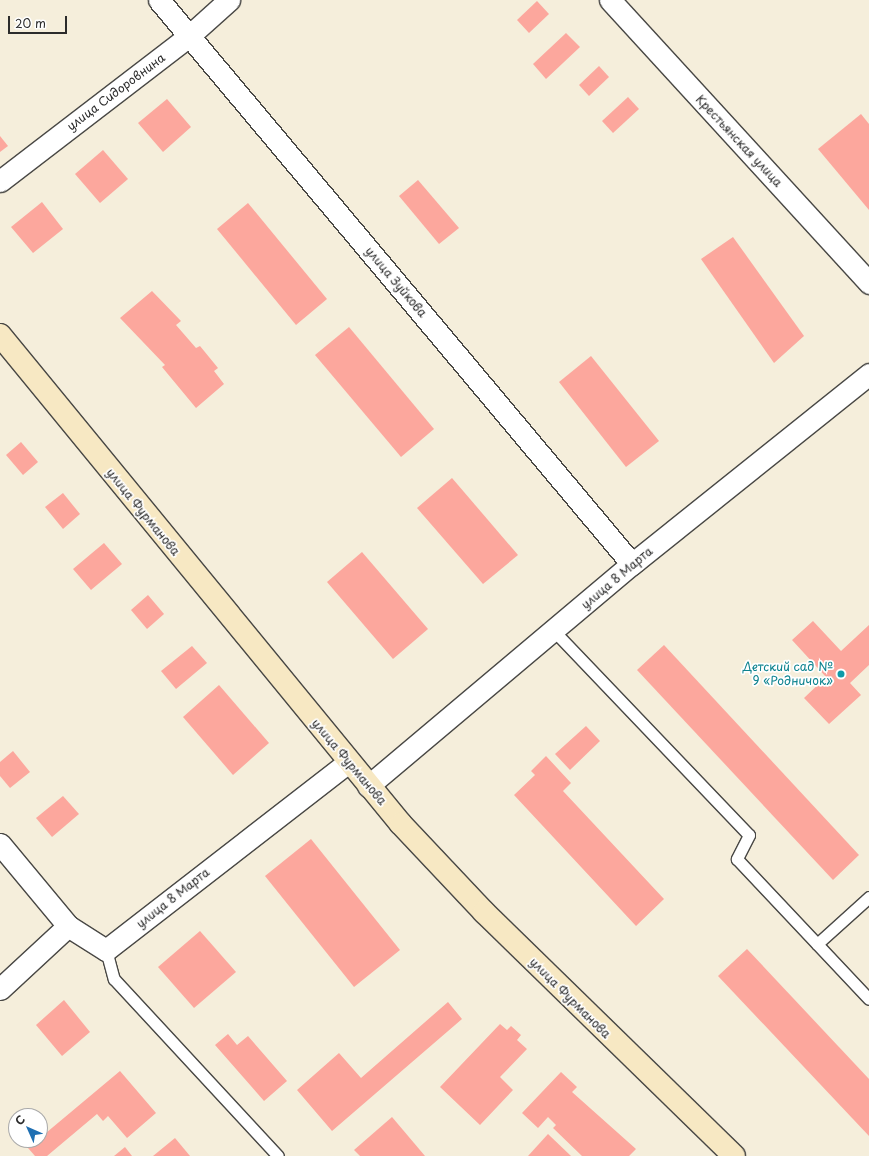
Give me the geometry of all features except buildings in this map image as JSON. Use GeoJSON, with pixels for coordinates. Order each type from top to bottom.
{"type":"FeatureCollection","features":[{"type":"Feature","properties":{"kind":"main road","name":"улица Фурманова"},"geometry":{"type":"LineString","coordinates":[[0,335],[368,786],[484,912],[734,1156]]}},
{"type":"Feature","properties":{"kind":"street","name":"улица Зуйкова"},"geometry":{"type":"LineString","coordinates":[[159,0],[632,564]]}},
{"type":"Feature","properties":{"kind":"street","name":"улица Сидоровнина"},"geometry":{"type":"LineString","coordinates":[[0,181],[189,36],[229,0]]}},
{"type":"Feature","properties":{"kind":"street","name":"Крестьянская улица"},"geometry":{"type":"LineString","coordinates":[[610,0],[869,283]]}},
{"type":"Feature","properties":{"kind":"street","name":"улица 8 Марта"},"geometry":{"type":"LineString","coordinates":[[368,786],[632,564],[869,374]]}},
{"type":"Feature","properties":{"kind":"street","name":"улица 8 Марта"},"geometry":{"type":"LineString","coordinates":[[106,950],[348,762]]}},
{"type":"Feature","properties":{"kind":"street"},"geometry":{"type":"LineString","coordinates":[[0,844],[68,926],[106,950]]}},
{"type":"Feature","properties":{"kind":"street"},"geometry":{"type":"LineString","coordinates":[[0,989],[68,926]]}},
{"type":"Feature","properties":{"kind":"lane"},"geometry":{"type":"LineString","coordinates":[[554,631],[748,835],[737,859],[869,999]]}},
{"type":"Feature","properties":{"kind":"lane"},"geometry":{"type":"LineString","coordinates":[[817,944],[869,897]]}},
{"type":"Feature","properties":{"kind":"lane"},"geometry":{"type":"LineString","coordinates":[[106,950],[114,979],[278,1156]]}},
{"type":"Feature","properties":{"kind":"place","name":"Детский сад № 9 «Родничок»"},"geometry":{"type":"Point","coordinates":[841,674]}}]}
